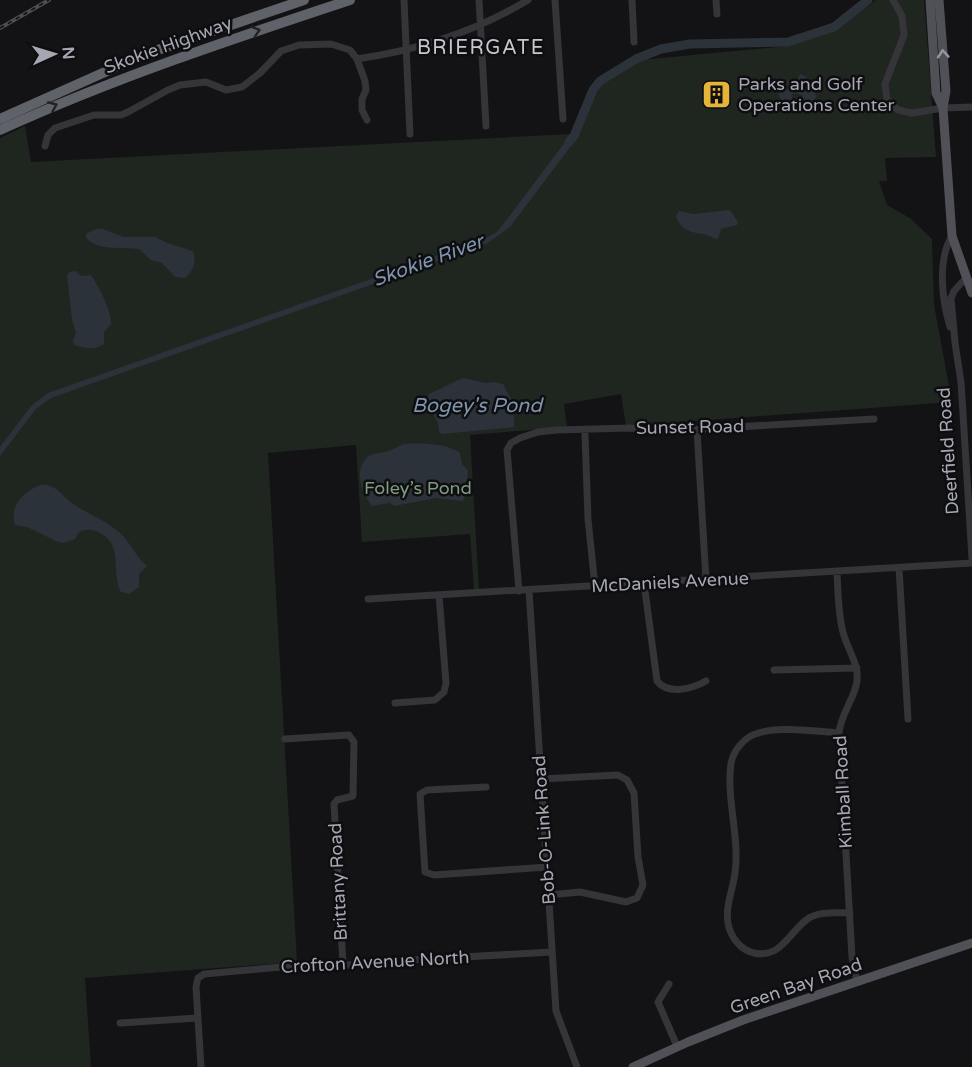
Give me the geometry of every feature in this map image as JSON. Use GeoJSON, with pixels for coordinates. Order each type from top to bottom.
{"type":"FeatureCollection","features":[{"type":"Feature","properties":{"kind":"highway","name":"Skokie Highway"},"geometry":{"type":"LineString","coordinates":[[0,119],[143,55],[304,0]]}},
{"type":"Feature","properties":{"kind":"highway","name":"Skokie Highway"},"geometry":{"type":"LineString","coordinates":[[0,130],[71,98],[155,66],[350,0]]}},
{"type":"Feature","properties":{"kind":"main road"},"geometry":{"type":"LineString","coordinates":[[930,0],[936,93],[943,108]]}},
{"type":"Feature","properties":{"kind":"main road"},"geometry":{"type":"LineString","coordinates":[[939,0],[946,91],[943,108],[951,236],[972,293]]}},
{"type":"Feature","properties":{"kind":"main road","name":"Green Bay Road"},"geometry":{"type":"LineString","coordinates":[[633,1067],[677,1046],[743,1020],[972,943]]}},
{"type":"Feature","properties":{"kind":"street"},"geometry":{"type":"LineString","coordinates":[[404,0],[410,134]]}},
{"type":"Feature","properties":{"kind":"street"},"geometry":{"type":"LineString","coordinates":[[479,0],[486,126]]}},
{"type":"Feature","properties":{"kind":"street"},"geometry":{"type":"LineString","coordinates":[[357,59],[407,50],[452,37],[528,0]]}},
{"type":"Feature","properties":{"kind":"street"},"geometry":{"type":"LineString","coordinates":[[555,0],[563,119]]}},
{"type":"Feature","properties":{"kind":"street"},"geometry":{"type":"LineString","coordinates":[[632,0],[634,42]]}},
{"type":"Feature","properties":{"kind":"street"},"geometry":{"type":"LineString","coordinates":[[716,0],[717,14]]}},
{"type":"Feature","properties":{"kind":"street"},"geometry":{"type":"LineString","coordinates":[[893,0],[902,16],[904,35],[885,84],[887,100],[892,106],[912,113],[943,108],[972,107]]}},
{"type":"Feature","properties":{"kind":"street"},"geometry":{"type":"LineString","coordinates":[[45,146],[48,135],[55,128],[94,116],[121,115],[180,85],[206,82],[226,90],[242,87],[260,73],[281,51],[290,47],[319,43],[341,46],[350,50],[357,59],[365,81],[366,90],[362,99],[362,110],[367,120]]}},
{"type":"Feature","properties":{"kind":"street","name":"Deerfield Road"},"geometry":{"type":"LineString","coordinates":[[951,236],[945,246],[943,276],[947,317],[955,343]]}},
{"type":"Feature","properties":{"kind":"street","name":"Deerfield Road"},"geometry":{"type":"LineString","coordinates":[[966,278],[958,285],[951,298],[961,382],[972,558]]}},
{"type":"Feature","properties":{"kind":"street","name":"Sunset Road"},"geometry":{"type":"LineString","coordinates":[[519,591],[507,450],[509,444],[530,435],[557,430],[629,428],[667,431],[874,418]]}},
{"type":"Feature","properties":{"kind":"street"},"geometry":{"type":"LineString","coordinates":[[697,429],[706,580]]}},
{"type":"Feature","properties":{"kind":"street"},"geometry":{"type":"LineString","coordinates":[[585,434],[588,519],[595,586]]}},
{"type":"Feature","properties":{"kind":"street","name":"McDaniels Avenue"},"geometry":{"type":"LineString","coordinates":[[368,599],[972,563]]}},
{"type":"Feature","properties":{"kind":"street"},"geometry":{"type":"LineString","coordinates":[[899,568],[908,719]]}},
{"type":"Feature","properties":{"kind":"street","name":"Kimball Road"},"geometry":{"type":"LineString","coordinates":[[837,572],[843,633],[856,668],[857,681],[855,690],[842,715],[839,733],[856,982]]}},
{"type":"Feature","properties":{"kind":"street"},"geometry":{"type":"LineString","coordinates":[[644,583],[657,681],[662,687],[669,689],[691,688],[706,681]]}},
{"type":"Feature","properties":{"kind":"street","name":"Bob-O-Link Road"},"geometry":{"type":"LineString","coordinates":[[529,590],[557,1016],[577,1067]]}},
{"type":"Feature","properties":{"kind":"street"},"geometry":{"type":"LineString","coordinates":[[395,702],[435,700],[444,692],[445,662],[439,595]]}},
{"type":"Feature","properties":{"kind":"street"},"geometry":{"type":"LineString","coordinates":[[774,670],[856,668]]}},
{"type":"Feature","properties":{"kind":"street"},"geometry":{"type":"LineString","coordinates":[[839,733],[792,730],[763,732],[747,738],[735,752],[731,771],[736,864],[728,909],[728,923],[739,945],[753,952],[762,953],[784,945],[804,922],[813,916],[850,913]]}},
{"type":"Feature","properties":{"kind":"street","name":"Brittany Road"},"geometry":{"type":"LineString","coordinates":[[285,739],[349,735],[354,742],[353,795],[337,800],[334,804],[343,965]]}},
{"type":"Feature","properties":{"kind":"street"},"geometry":{"type":"LineString","coordinates":[[541,779],[618,776],[627,780],[634,793],[642,885],[637,898],[626,902],[580,892],[549,896]]}},
{"type":"Feature","properties":{"kind":"street"},"geometry":{"type":"LineString","coordinates":[[486,787],[427,790],[420,794],[425,872],[434,875],[547,867]]}},
{"type":"Feature","properties":{"kind":"street","name":"Crofton Avenue North"},"geometry":{"type":"LineString","coordinates":[[198,1018],[196,987],[200,976],[210,972],[552,952]]}},
{"type":"Feature","properties":{"kind":"street"},"geometry":{"type":"LineString","coordinates":[[669,984],[658,1002],[677,1046]]}},
{"type":"Feature","properties":{"kind":"street"},"geometry":{"type":"LineString","coordinates":[[120,1023],[198,1018],[201,1067]]}},
{"type":"Feature","properties":{"kind":"green space"},"geometry":{"type":"Polygon","coordinates":[[[876,0],[924,0],[936,157],[885,158],[887,181],[879,181],[887,205],[910,218],[932,239],[934,305],[952,402],[626,426],[621,394],[564,404],[567,427],[470,435],[479,590],[474,590],[470,534],[362,542],[356,445],[268,453],[297,962],[85,978],[91,1067],[0,1067],[0,138],[25,126],[31,162],[571,134],[604,82],[640,60],[788,46],[835,30],[876,0]]]}},
{"type":"Feature","properties":{"kind":"water"},"geometry":{"type":"Polygon","coordinates":[[[800,74],[814,86],[816,95],[814,105],[805,102],[802,95],[795,93],[791,95],[795,104],[784,108],[778,93],[789,88],[787,81],[792,79],[796,84],[800,74]]]}},
{"type":"Feature","properties":{"kind":"water"},"geometry":{"type":"Polygon","coordinates":[[[571,134],[580,134],[510,227],[486,244],[51,398],[36,409],[0,456],[0,447],[31,406],[48,393],[484,239],[497,232],[571,134]]]}},
{"type":"Feature","properties":{"kind":"water"},"geometry":{"type":"Polygon","coordinates":[[[730,210],[738,222],[737,225],[721,229],[718,239],[686,230],[676,216],[679,211],[693,214],[730,210]]]}},
{"type":"Feature","properties":{"kind":"water"},"geometry":{"type":"Polygon","coordinates":[[[96,229],[124,237],[155,237],[193,251],[194,266],[185,278],[175,277],[162,263],[151,260],[139,249],[104,247],[91,242],[86,238],[86,234],[96,229]]]}},
{"type":"Feature","properties":{"kind":"water"},"geometry":{"type":"Polygon","coordinates":[[[76,271],[81,276],[91,275],[101,292],[111,319],[111,324],[104,332],[104,344],[97,348],[74,345],[76,333],[72,320],[67,275],[76,271]]]}},
{"type":"Feature","properties":{"kind":"water","name":"Bogey's Pond"},"geometry":{"type":"Polygon","coordinates":[[[463,378],[503,384],[514,405],[514,427],[442,434],[439,432],[438,422],[427,406],[429,394],[463,378]]]}},
{"type":"Feature","properties":{"kind":"water","name":"Foley’s Pond"},"geometry":{"type":"Polygon","coordinates":[[[404,444],[441,445],[460,453],[462,464],[468,471],[466,494],[463,501],[436,498],[394,506],[390,503],[372,506],[360,479],[362,465],[371,455],[389,451],[404,444]]]}},
{"type":"Feature","properties":{"kind":"water"},"geometry":{"type":"Polygon","coordinates":[[[40,485],[58,490],[72,503],[108,524],[124,537],[147,566],[139,574],[139,587],[129,594],[121,592],[111,543],[98,532],[82,531],[75,539],[64,543],[27,527],[15,525],[14,512],[19,500],[40,485]]]}},
{"type":"Feature","properties":{"kind":"waterway","name":"Skokie River"},"geometry":{"type":"LineString","coordinates":[[569,142],[574,136],[593,90],[600,81],[636,59],[661,49],[690,44],[788,42],[834,27],[868,0]]}},
{"type":"Feature","properties":{"kind":"railway"},"geometry":{"type":"LineString","coordinates":[[0,28],[49,0]]}},
{"type":"Feature","properties":{"kind":"place","name":"Parks and Golf Operations Center"},"geometry":{"type":"Point","coordinates":[717,94]}},
{"type":"Feature","properties":{"kind":"district","name":"BRIERGATE"},"geometry":{"type":"Point","coordinates":[481,48]}}]}
